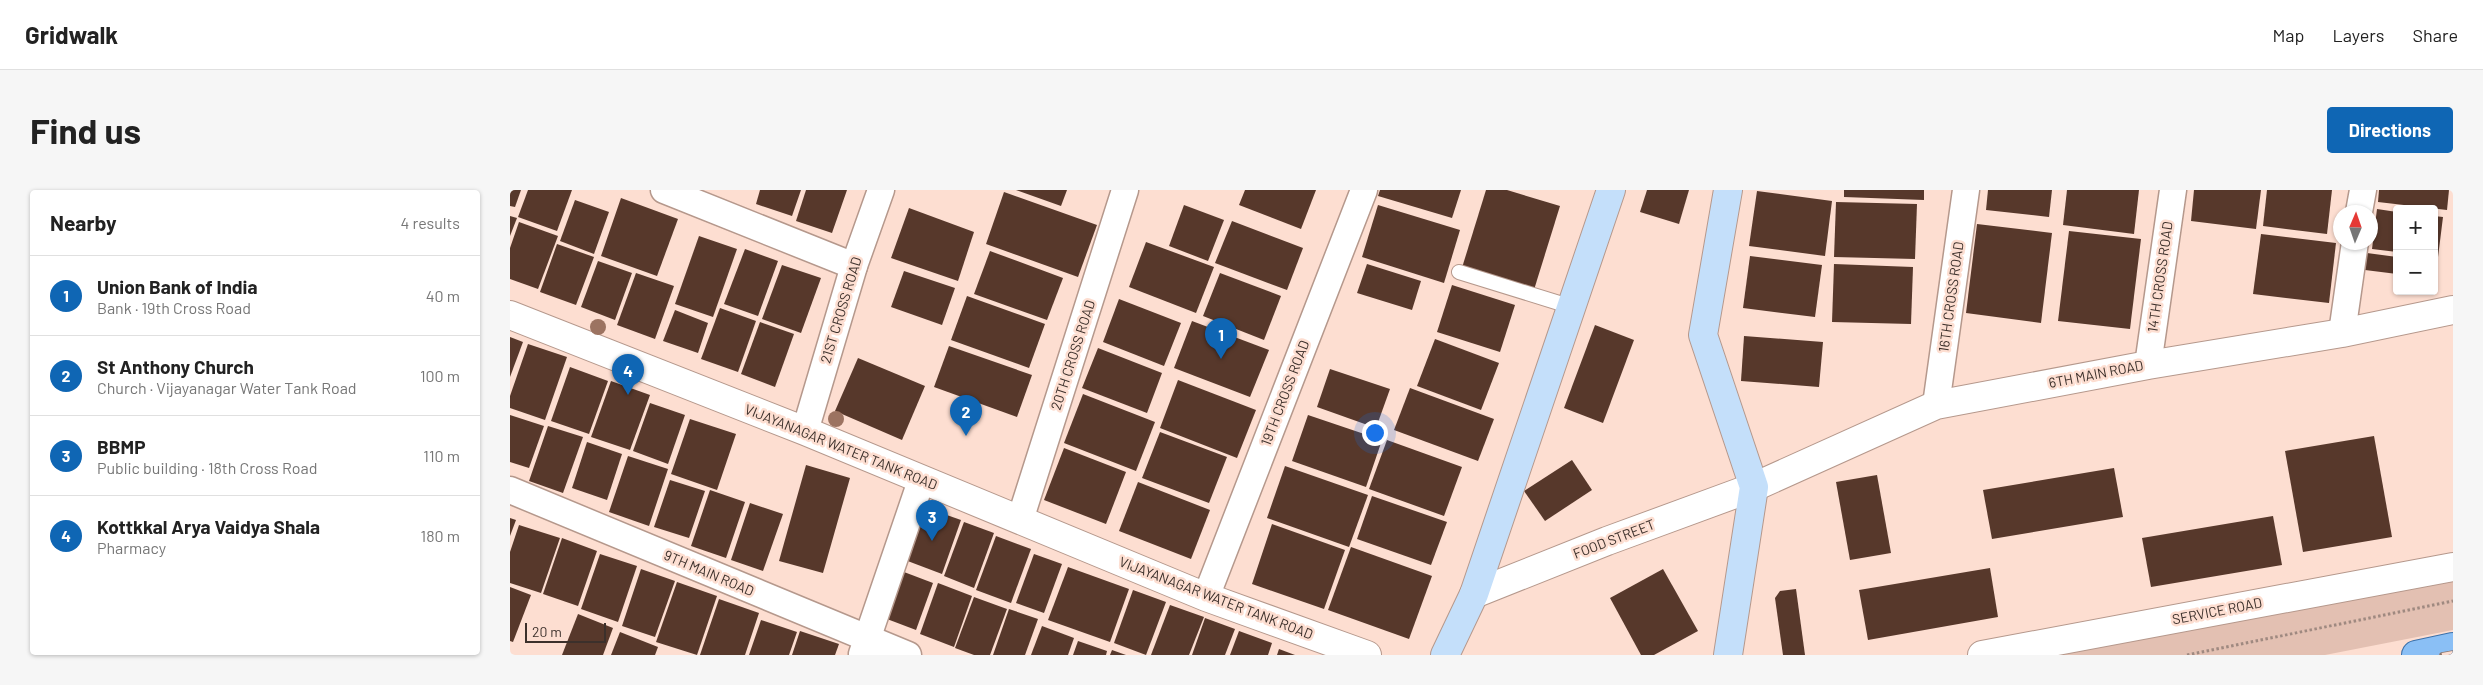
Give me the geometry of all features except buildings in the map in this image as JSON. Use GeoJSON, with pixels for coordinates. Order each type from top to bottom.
{"type":"FeatureCollection","features":[{"type":"Feature","properties":{"kind":"main road"},"geometry":{"type":"LineString","coordinates":[[1445,655],[1474,594],[1611,190]]}},
{"type":"Feature","properties":{"kind":"main road"},"geometry":{"type":"LineString","coordinates":[[1728,190],[1703,335],[1754,487],[1728,655]]}},
{"type":"Feature","properties":{"kind":"main road"},"geometry":{"type":"LineString","coordinates":[[2416,655],[2453,647]]}},
{"type":"Feature","properties":{"kind":"street"},"geometry":{"type":"LineString","coordinates":[[664,190],[854,266]]}},
{"type":"Feature","properties":{"kind":"street","name":"21ST CROSS ROAD"},"geometry":{"type":"LineString","coordinates":[[805,431],[854,266],[881,190]]}},
{"type":"Feature","properties":{"kind":"street","name":"20TH CROSS ROAD"},"geometry":{"type":"LineString","coordinates":[[1020,520],[1125,190]]}},
{"type":"Feature","properties":{"kind":"street","name":"19TH CROSS ROAD"},"geometry":{"type":"LineString","coordinates":[[1206,597],[1364,190]]}},
{"type":"Feature","properties":{"kind":"street","name":"16TH CROSS ROAD"},"geometry":{"type":"LineString","coordinates":[[1936,405],[1966,190]]}},
{"type":"Feature","properties":{"kind":"street","name":"14TH CROSS ROAD"},"geometry":{"type":"LineString","coordinates":[[2148,365],[2173,190]]}},
{"type":"Feature","properties":{"kind":"street"},"geometry":{"type":"LineString","coordinates":[[2360,205],[2362,190]]}},
{"type":"Feature","properties":{"kind":"street"},"geometry":{"type":"LineString","coordinates":[[2342,333],[2354,250]]}},
{"type":"Feature","properties":{"kind":"street","name":"6TH MAIN ROAD"},"geometry":{"type":"LineString","coordinates":[[1754,487],[1936,405],[2148,365],[2342,333],[2453,310]]}},
{"type":"Feature","properties":{"kind":"street","name":"VIJAYANAGAR WATER TANK ROAD"},"geometry":{"type":"LineString","coordinates":[[510,315],[805,431],[1206,597],[1367,655]]}},
{"type":"Feature","properties":{"kind":"street"},"geometry":{"type":"LineString","coordinates":[[865,647],[922,481]]}},
{"type":"Feature","properties":{"kind":"street","name":"FOOD STREET"},"geometry":{"type":"LineString","coordinates":[[1474,594],[1607,541],[1754,487]]}},
{"type":"Feature","properties":{"kind":"street","name":"9TH MAIN ROAD"},"geometry":{"type":"LineString","coordinates":[[510,490],[865,647],[908,655]]}},
{"type":"Feature","properties":{"kind":"street","name":"SERVICE ROAD"},"geometry":{"type":"LineString","coordinates":[[1982,655],[2453,567]]}},
{"type":"Feature","properties":{"kind":"lane"},"geometry":{"type":"LineString","coordinates":[[1459,272],[1572,308]]}},
{"type":"Feature","properties":{"kind":"path"},"geometry":{"type":"LineString","coordinates":[[2187,655],[2453,601]]}},
{"type":"Feature","properties":{"kind":"shaded area"},"geometry":{"type":"Polygon","coordinates":[[[2453,574],[2453,630],[2325,655],[2035,655],[2453,574]]]}},
{"type":"Feature","properties":{"kind":"railway"},"geometry":{"type":"LineString","coordinates":[[2442,655],[2453,653]]}},
{"type":"Feature","properties":{"kind":"place","name":"Union Bank of India"},"geometry":{"type":"Point","coordinates":[1221,359]}},
{"type":"Feature","properties":{"kind":"place","name":"Kottkkal Arya Vaidya Shala"},"geometry":{"type":"Point","coordinates":[628,395]}},
{"type":"Feature","properties":{"kind":"place","name":"St Anthony Church"},"geometry":{"type":"Point","coordinates":[966,436]}},
{"type":"Feature","properties":{"kind":"place","name":"BBMP"},"geometry":{"type":"Point","coordinates":[932,541]}}]}
